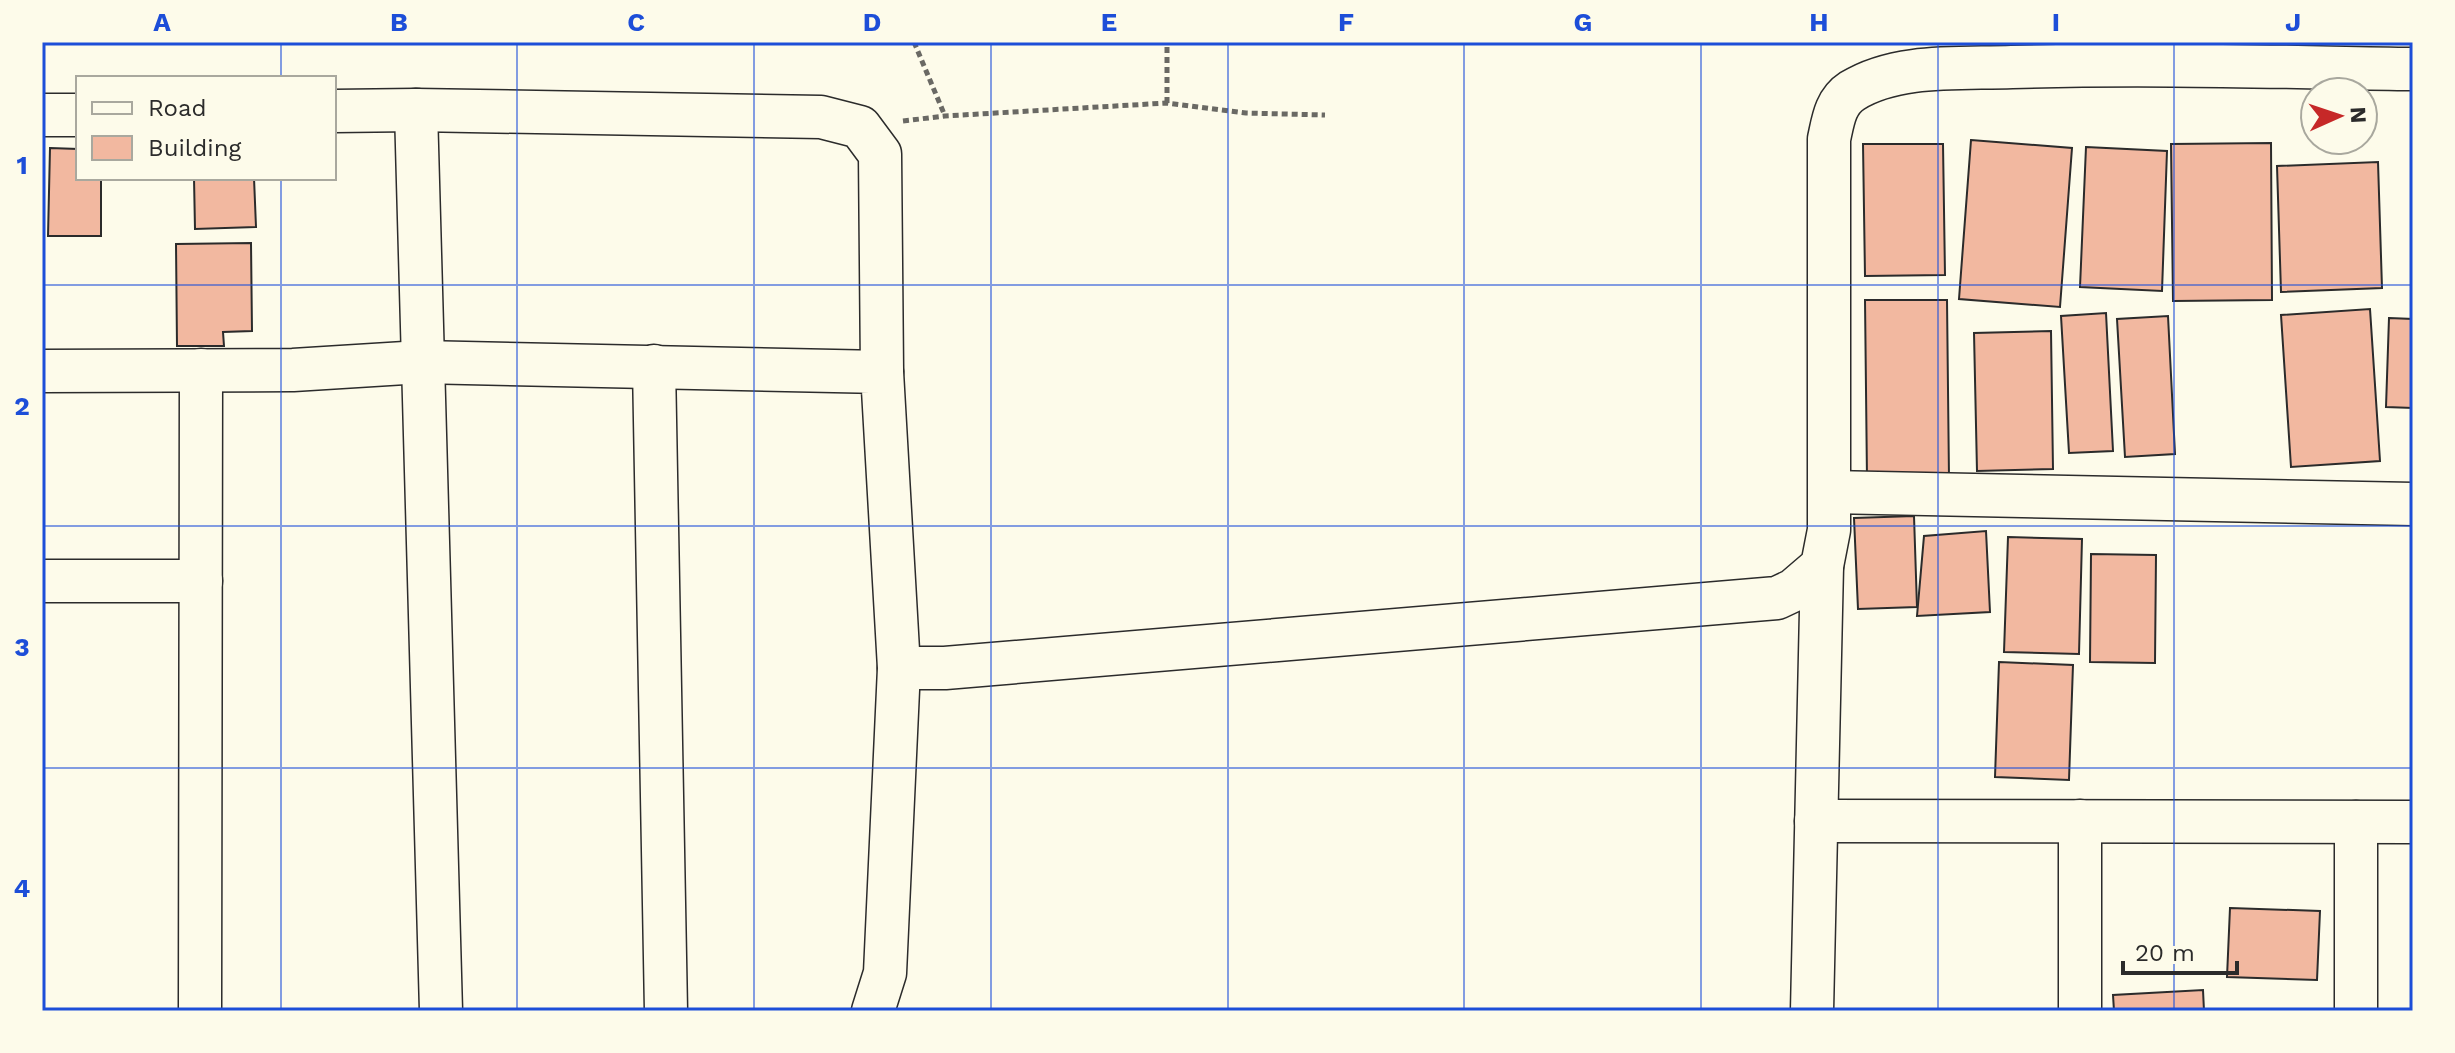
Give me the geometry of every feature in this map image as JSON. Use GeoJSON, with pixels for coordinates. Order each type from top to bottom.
{"type":"FeatureCollection","features":[{"type":"Feature","properties":{"kind":"street"},"geometry":{"type":"LineString","coordinates":[[1812,1011],[1822,566],[1829,530],[1830,492],[1829,139],[1835,110],[1849,93],[1889,75],[1944,69],[2081,65],[2413,69]]}},
{"type":"Feature","properties":{"kind":"street"},"geometry":{"type":"LineString","coordinates":[[416,110],[441,1011]]}},
{"type":"Feature","properties":{"kind":"street"},"geometry":{"type":"LineString","coordinates":[[336,111],[821,117],[860,127],[880,154],[882,372],[899,668],[885,973],[873,1011]]}},
{"type":"Feature","properties":{"kind":"street"},"geometry":{"type":"LineString","coordinates":[[42,115],[76,115]]}},
{"type":"Feature","properties":{"kind":"street"},"geometry":{"type":"LineString","coordinates":[[42,371],[293,370],[421,362],[882,372]]}},
{"type":"Feature","properties":{"kind":"street"},"geometry":{"type":"LineString","coordinates":[[654,366],[666,1011]]}},
{"type":"Feature","properties":{"kind":"street"},"geometry":{"type":"LineString","coordinates":[[200,1011],[201,370]]}},
{"type":"Feature","properties":{"kind":"street"},"geometry":{"type":"LineString","coordinates":[[1830,492],[2413,504]]}},
{"type":"Feature","properties":{"kind":"street"},"geometry":{"type":"LineString","coordinates":[[899,668],[961,667],[1777,598],[1794,590],[1822,566]]}},
{"type":"Feature","properties":{"kind":"street"},"geometry":{"type":"LineString","coordinates":[[42,581],[201,581]]}},
{"type":"Feature","properties":{"kind":"street"},"geometry":{"type":"LineString","coordinates":[[1816,821],[2413,822]]}},
{"type":"Feature","properties":{"kind":"street"},"geometry":{"type":"LineString","coordinates":[[2080,821],[2080,1011]]}},
{"type":"Feature","properties":{"kind":"street"},"geometry":{"type":"LineString","coordinates":[[2356,822],[2356,1011]]}},
{"type":"Feature","properties":{"kind":"path"},"geometry":{"type":"LineString","coordinates":[[914,42],[945,116]]}},
{"type":"Feature","properties":{"kind":"path"},"geometry":{"type":"LineString","coordinates":[[1167,42],[1167,103]]}},
{"type":"Feature","properties":{"kind":"path"},"geometry":{"type":"LineString","coordinates":[[860,127],[945,116],[1167,103],[1246,113],[1325,115]]}},
{"type":"Feature","properties":{"kind":"building"},"geometry":{"type":"Polygon","coordinates":[[[1971,140],[2072,148],[2060,307],[1959,299],[1971,140]]]}},
{"type":"Feature","properties":{"kind":"building"},"geometry":{"type":"Polygon","coordinates":[[[2271,143],[2272,300],[2173,301],[2171,144],[2271,143]]]}},
{"type":"Feature","properties":{"kind":"building"},"geometry":{"type":"Polygon","coordinates":[[[1863,144],[1943,144],[1945,275],[1865,276],[1863,144]]]}},
{"type":"Feature","properties":{"kind":"building"},"geometry":{"type":"Polygon","coordinates":[[[2086,147],[2167,151],[2162,291],[2080,287],[2086,147]]]}},
{"type":"Feature","properties":{"kind":"building"},"geometry":{"type":"Polygon","coordinates":[[[50,148],[76,149],[76,180],[101,180],[101,236],[48,236],[50,148]]]}},
{"type":"Feature","properties":{"kind":"building"},"geometry":{"type":"Polygon","coordinates":[[[2378,162],[2382,288],[2281,292],[2277,166],[2378,162]]]}},
{"type":"Feature","properties":{"kind":"building"},"geometry":{"type":"Polygon","coordinates":[[[194,180],[254,180],[256,227],[195,229],[194,180]]]}},
{"type":"Feature","properties":{"kind":"building"},"geometry":{"type":"Polygon","coordinates":[[[251,243],[252,331],[223,332],[224,346],[177,346],[176,244],[251,243]]]}},
{"type":"Feature","properties":{"kind":"building"},"geometry":{"type":"Polygon","coordinates":[[[1865,300],[1947,300],[1949,478],[1867,479],[1865,300]]]}},
{"type":"Feature","properties":{"kind":"building"},"geometry":{"type":"Polygon","coordinates":[[[2370,309],[2380,461],[2291,467],[2281,315],[2370,309]]]}},
{"type":"Feature","properties":{"kind":"building"},"geometry":{"type":"Polygon","coordinates":[[[2106,313],[2113,451],[2069,453],[2061,316],[2106,313]]]}},
{"type":"Feature","properties":{"kind":"building"},"geometry":{"type":"Polygon","coordinates":[[[2168,316],[2175,454],[2125,457],[2117,319],[2168,316]]]}},
{"type":"Feature","properties":{"kind":"building"},"geometry":{"type":"Polygon","coordinates":[[[2389,318],[2413,319],[2413,408],[2386,407],[2389,318]]]}},
{"type":"Feature","properties":{"kind":"building"},"geometry":{"type":"Polygon","coordinates":[[[2051,331],[2053,469],[1977,471],[1974,333],[2051,331]]]}},
{"type":"Feature","properties":{"kind":"building"},"geometry":{"type":"Polygon","coordinates":[[[1914,516],[1917,607],[1858,609],[1854,518],[1914,516]]]}},
{"type":"Feature","properties":{"kind":"building"},"geometry":{"type":"Polygon","coordinates":[[[1986,531],[1990,612],[1917,616],[1924,536],[1986,531]]]}},
{"type":"Feature","properties":{"kind":"building"},"geometry":{"type":"Polygon","coordinates":[[[2008,537],[2082,539],[2079,654],[2004,652],[2008,537]]]}},
{"type":"Feature","properties":{"kind":"building"},"geometry":{"type":"Polygon","coordinates":[[[2091,554],[2156,555],[2155,663],[2090,662],[2091,554]]]}},
{"type":"Feature","properties":{"kind":"building"},"geometry":{"type":"Polygon","coordinates":[[[1999,662],[2073,665],[2069,780],[1995,777],[1999,662]]]}},
{"type":"Feature","properties":{"kind":"building"},"geometry":{"type":"Polygon","coordinates":[[[2230,908],[2320,911],[2317,980],[2227,977],[2230,908]]]}},
{"type":"Feature","properties":{"kind":"building"},"geometry":{"type":"Polygon","coordinates":[[[2203,990],[2204,1011],[2114,1011],[2113,995],[2203,990]]]}}]}
